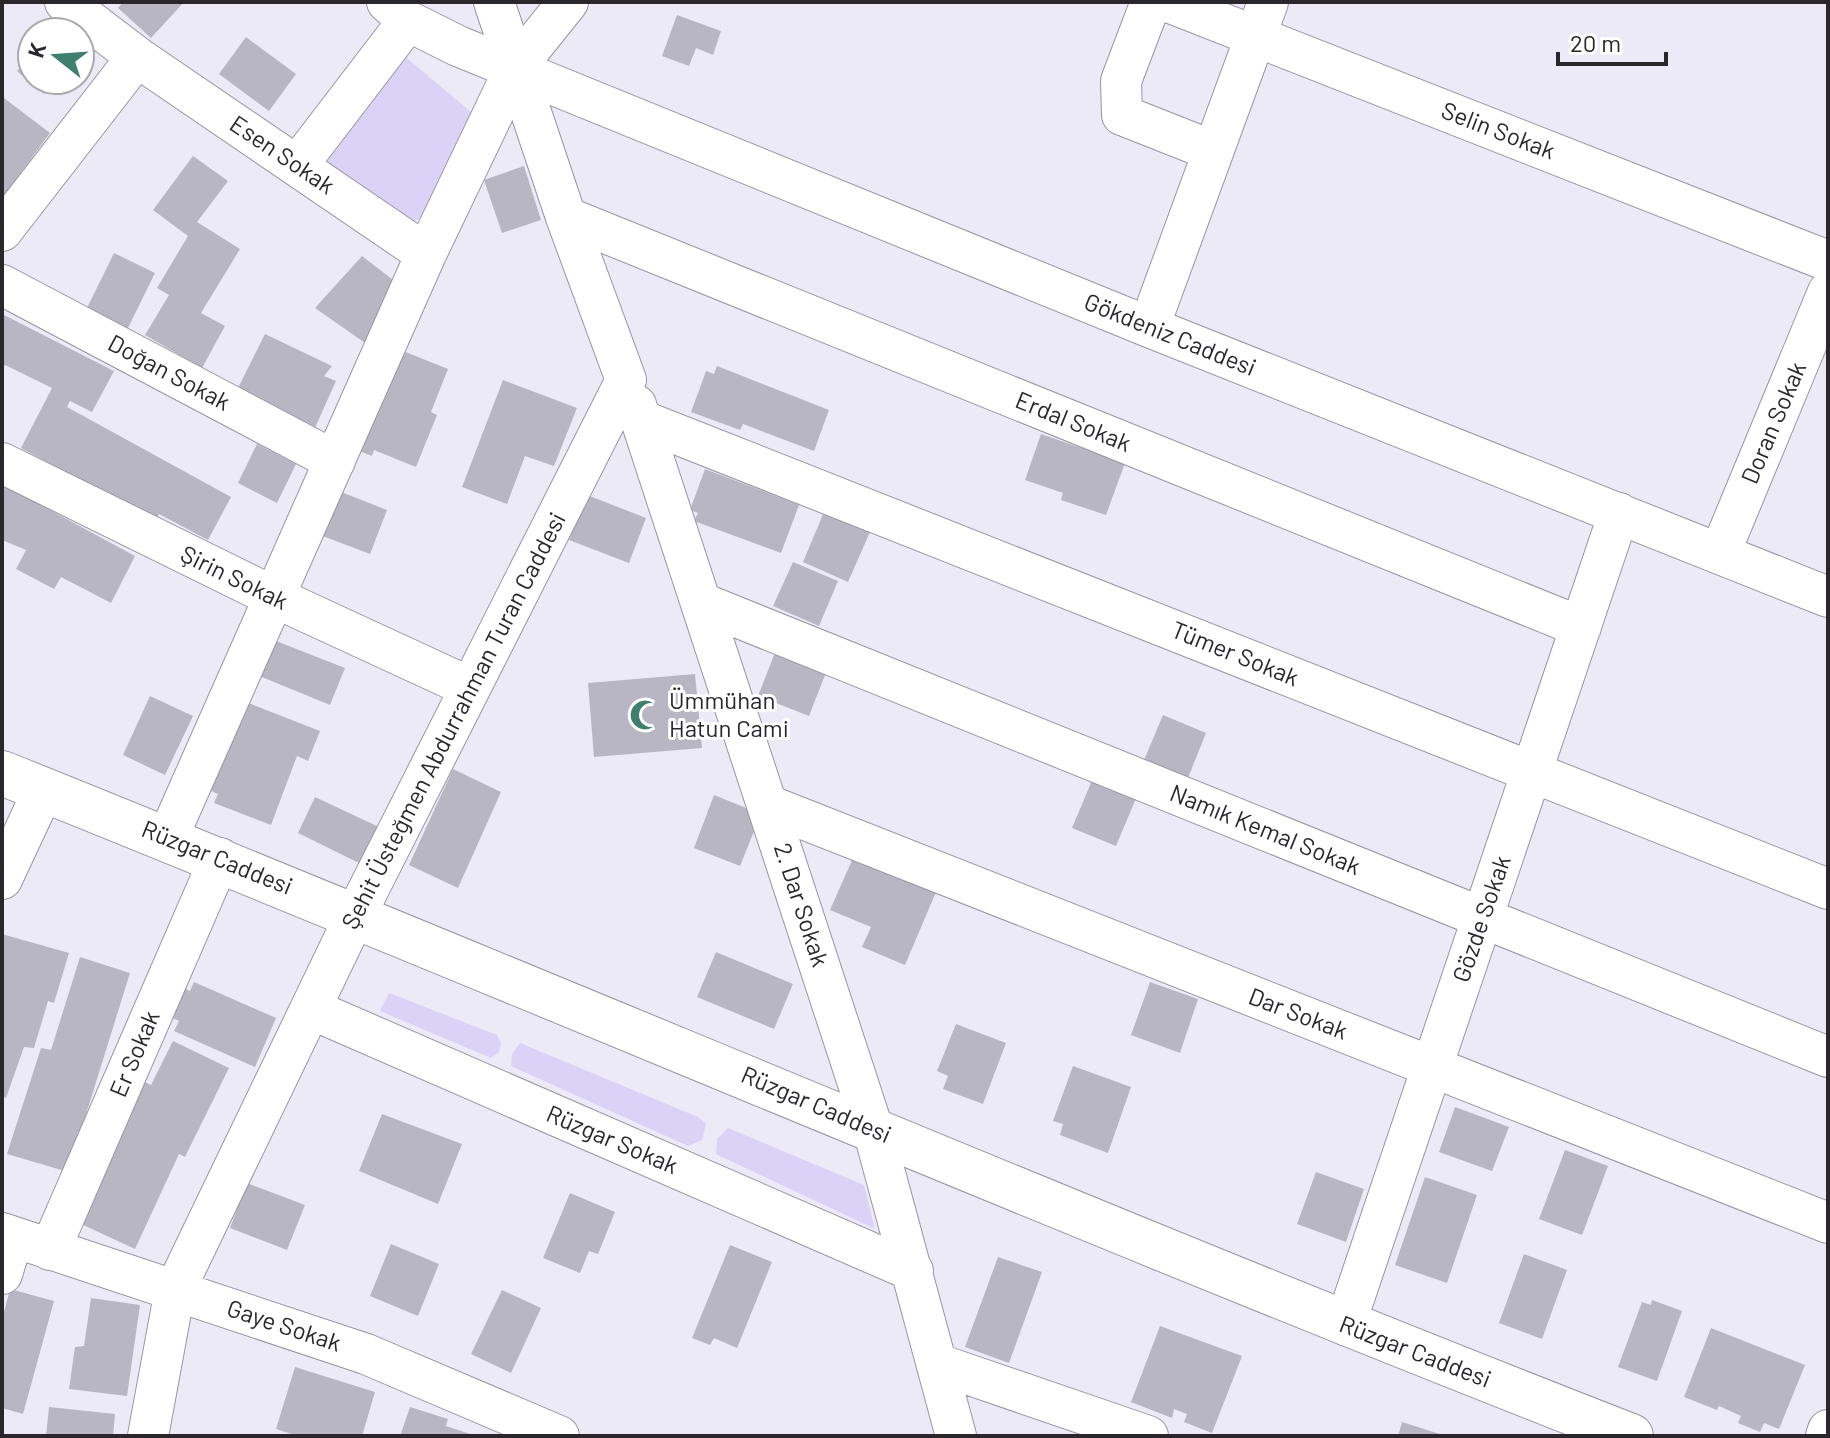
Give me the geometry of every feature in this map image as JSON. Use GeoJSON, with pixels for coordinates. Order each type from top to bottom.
{"type":"FeatureCollection","features":[{"type":"Feature","properties":{"kind":"main road","name":"Rüzgar Caddesi"},"geometry":{"type":"LineString","coordinates":[[2,773],[220,858],[1345,1325],[1631,1436]]}},
{"type":"Feature","properties":{"kind":"street","name":"Esen Sokak"},"geometry":{"type":"LineString","coordinates":[[65,2],[137,57],[426,254]]}},
{"type":"Feature","properties":{"kind":"street"},"geometry":{"type":"LineString","coordinates":[[494,2],[566,217],[626,380]]}},
{"type":"Feature","properties":{"kind":"street"},"geometry":{"type":"LineString","coordinates":[[168,837],[426,254],[515,68],[568,2]]}},
{"type":"Feature","properties":{"kind":"street"},"geometry":{"type":"LineString","coordinates":[[1151,2],[1121,81],[1122,115],[1213,151]]}},
{"type":"Feature","properties":{"kind":"street","name":"Selin Sokak"},"geometry":{"type":"LineString","coordinates":[[1168,2],[1262,19],[1828,261]]}},
{"type":"Feature","properties":{"kind":"street"},"geometry":{"type":"LineString","coordinates":[[297,166],[397,12]]}},
{"type":"Feature","properties":{"kind":"street","name":"Gökdeniz Caddesi"},"geometry":{"type":"LineString","coordinates":[[397,12],[515,68],[1149,327],[1828,597]]}},
{"type":"Feature","properties":{"kind":"street"},"geometry":{"type":"LineString","coordinates":[[1149,327],[1262,19]]}},
{"type":"Feature","properties":{"kind":"street"},"geometry":{"type":"LineString","coordinates":[[2,231],[137,57]]}},
{"type":"Feature","properties":{"kind":"street","name":"Erdal Sokak"},"geometry":{"type":"LineString","coordinates":[[566,217],[1581,627]]}},
{"type":"Feature","properties":{"kind":"street","name":"Doğan Sokak"},"geometry":{"type":"LineString","coordinates":[[2,285],[335,461]]}},
{"type":"Feature","properties":{"kind":"street","name":"Doran Sokak"},"geometry":{"type":"LineString","coordinates":[[1720,553],[1828,292]]}},
{"type":"Feature","properties":{"kind":"street","name":"2. Dar Sokak"},"geometry":{"type":"LineString","coordinates":[[626,380],[873,1129],[956,1436]]}},
{"type":"Feature","properties":{"kind":"street","name":"Şehit Üsteğmen Abdurrahman Turan Caddesi"},"geometry":{"type":"LineString","coordinates":[[148,1436],[175,1290],[356,914],[626,380]]}},
{"type":"Feature","properties":{"kind":"street","name":"Tümer Sokak"},"geometry":{"type":"LineString","coordinates":[[641,420],[1828,889]]}},
{"type":"Feature","properties":{"kind":"street","name":"Şirin Sokak"},"geometry":{"type":"LineString","coordinates":[[2,463],[274,597],[469,687]]}},
{"type":"Feature","properties":{"kind":"street","name":"Gözde Sokak"},"geometry":{"type":"LineString","coordinates":[[1345,1325],[1619,513]]}},
{"type":"Feature","properties":{"kind":"street","name":"Namık Kemal Sokak"},"geometry":{"type":"LineString","coordinates":[[702,603],[1828,1057]]}},
{"type":"Feature","properties":{"kind":"street"},"geometry":{"type":"LineString","coordinates":[[2,879],[44,789]]}},
{"type":"Feature","properties":{"kind":"street","name":"Dar Sokak"},"geometry":{"type":"LineString","coordinates":[[768,805],[1828,1223]]}},
{"type":"Feature","properties":{"kind":"street","name":"Er Sokak"},"geometry":{"type":"LineString","coordinates":[[50,1250],[220,858]]}},
{"type":"Feature","properties":{"kind":"street","name":"Rüzgar Sokak"},"geometry":{"type":"LineString","coordinates":[[311,1009],[913,1271]]}},
{"type":"Feature","properties":{"kind":"street","name":"Gaye Sokak"},"geometry":{"type":"LineString","coordinates":[[6,1248],[50,1250],[366,1354],[559,1436]]}},
{"type":"Feature","properties":{"kind":"street"},"geometry":{"type":"LineString","coordinates":[[938,1364],[1148,1436]]}},
{"type":"Feature","properties":{"kind":"street"},"geometry":{"type":"LineString","coordinates":[[1826,1436],[1828,1430]]}},
{"type":"Feature","properties":{"kind":"shaded area"},"geometry":{"type":"Polygon","coordinates":[[[402,54],[471,112],[467,128],[421,218],[409,223],[321,161],[402,54]]]}},
{"type":"Feature","properties":{"kind":"shaded area"},"geometry":{"type":"Polygon","coordinates":[[[389,993],[497,1035],[501,1043],[499,1052],[491,1058],[380,1011],[389,993]]]}},
{"type":"Feature","properties":{"kind":"shaded area"},"geometry":{"type":"Polygon","coordinates":[[[520,1043],[698,1117],[706,1124],[702,1140],[688,1146],[511,1066],[512,1054],[520,1043]]]}},
{"type":"Feature","properties":{"kind":"shaded area"},"geometry":{"type":"Polygon","coordinates":[[[728,1128],[864,1185],[875,1229],[716,1154],[717,1139],[728,1128]]]}},
{"type":"Feature","properties":{"kind":"building"},"geometry":{"type":"Polygon","coordinates":[[[123,2],[184,2],[151,38],[118,8],[123,2]]]}},
{"type":"Feature","properties":{"kind":"building"},"geometry":{"type":"Polygon","coordinates":[[[677,15],[721,31],[713,55],[696,48],[689,66],[662,56],[677,15]]]}},
{"type":"Feature","properties":{"kind":"building"},"geometry":{"type":"Polygon","coordinates":[[[246,37],[296,74],[269,111],[219,74],[246,37]]]}},
{"type":"Feature","properties":{"kind":"building"},"geometry":{"type":"Polygon","coordinates":[[[4,98],[50,133],[2,198],[2,100],[4,98]]]}},
{"type":"Feature","properties":{"kind":"building"},"geometry":{"type":"Polygon","coordinates":[[[193,156],[228,181],[197,222],[240,249],[201,313],[225,326],[202,368],[145,335],[169,295],[157,288],[188,236],[153,210],[193,156]]]}},
{"type":"Feature","properties":{"kind":"building"},"geometry":{"type":"Polygon","coordinates":[[[524,166],[541,220],[502,233],[484,180],[524,166]]]}},
{"type":"Feature","properties":{"kind":"building"},"geometry":{"type":"Polygon","coordinates":[[[114,253],[155,273],[127,330],[86,310],[114,253]]]}},
{"type":"Feature","properties":{"kind":"building"},"geometry":{"type":"Polygon","coordinates":[[[362,256],[397,283],[368,345],[315,308],[362,256]]]}},
{"type":"Feature","properties":{"kind":"building"},"geometry":{"type":"Polygon","coordinates":[[[2,314],[114,371],[92,412],[70,401],[67,407],[231,497],[208,540],[159,514],[156,521],[21,448],[52,388],[5,365],[2,369],[2,314]]]}},
{"type":"Feature","properties":{"kind":"building"},"geometry":{"type":"Polygon","coordinates":[[[265,334],[332,366],[324,376],[336,381],[313,432],[237,390],[265,334]]]}},
{"type":"Feature","properties":{"kind":"building"},"geometry":{"type":"Polygon","coordinates":[[[398,349],[448,369],[431,412],[437,415],[416,467],[374,450],[372,456],[357,450],[398,349]]]}},
{"type":"Feature","properties":{"kind":"building"},"geometry":{"type":"Polygon","coordinates":[[[717,366],[829,410],[814,451],[743,424],[740,430],[691,412],[706,371],[714,374],[717,366]]]}},
{"type":"Feature","properties":{"kind":"building"},"geometry":{"type":"Polygon","coordinates":[[[503,380],[577,408],[554,466],[525,456],[507,504],[462,487],[503,380]]]}},
{"type":"Feature","properties":{"kind":"building"},"geometry":{"type":"Polygon","coordinates":[[[1041,434],[1125,463],[1106,515],[1061,500],[1063,493],[1025,480],[1041,434]]]}},
{"type":"Feature","properties":{"kind":"building"},"geometry":{"type":"Polygon","coordinates":[[[257,444],[296,464],[277,503],[238,483],[257,444]]]}},
{"type":"Feature","properties":{"kind":"building"},"geometry":{"type":"Polygon","coordinates":[[[705,469],[799,505],[781,553],[694,521],[698,513],[690,510],[705,469]]]}},
{"type":"Feature","properties":{"kind":"building"},"geometry":{"type":"Polygon","coordinates":[[[2,484],[135,556],[111,603],[61,577],[54,589],[16,569],[26,550],[2,540],[2,484]]]}},
{"type":"Feature","properties":{"kind":"building"},"geometry":{"type":"Polygon","coordinates":[[[336,490],[387,510],[370,554],[320,535],[336,490]]]}},
{"type":"Feature","properties":{"kind":"building"},"geometry":{"type":"Polygon","coordinates":[[[587,495],[646,518],[629,563],[569,540],[587,495]]]}},
{"type":"Feature","properties":{"kind":"building"},"geometry":{"type":"Polygon","coordinates":[[[824,512],[870,532],[848,582],[803,562],[824,512]]]}},
{"type":"Feature","properties":{"kind":"building"},"geometry":{"type":"Polygon","coordinates":[[[793,562],[838,581],[819,626],[773,606],[793,562]]]}},
{"type":"Feature","properties":{"kind":"building"},"geometry":{"type":"Polygon","coordinates":[[[271,639],[345,668],[330,705],[257,675],[271,639]]]}},
{"type":"Feature","properties":{"kind":"building"},"geometry":{"type":"Polygon","coordinates":[[[776,650],[827,670],[809,716],[758,696],[776,650]]]}},
{"type":"Feature","properties":{"kind":"building","name":"Ümmühan Hatun Cami"},"geometry":{"type":"Polygon","coordinates":[[[695,674],[702,748],[594,757],[588,683],[695,674]]]}},
{"type":"Feature","properties":{"kind":"building"},"geometry":{"type":"Polygon","coordinates":[[[150,696],[193,716],[165,775],[123,755],[150,696]]]}},
{"type":"Feature","properties":{"kind":"building"},"geometry":{"type":"Polygon","coordinates":[[[246,702],[320,731],[308,761],[297,756],[271,825],[214,803],[218,794],[211,791],[246,702]]]}},
{"type":"Feature","properties":{"kind":"building"},"geometry":{"type":"Polygon","coordinates":[[[1163,715],[1206,733],[1186,783],[1142,765],[1163,715]]]}},
{"type":"Feature","properties":{"kind":"building"},"geometry":{"type":"Polygon","coordinates":[[[453,769],[501,792],[458,888],[409,865],[453,769]]]}},
{"type":"Feature","properties":{"kind":"building"},"geometry":{"type":"Polygon","coordinates":[[[1093,778],[1137,796],[1116,846],[1072,828],[1093,778]]]}},
{"type":"Feature","properties":{"kind":"building"},"geometry":{"type":"Polygon","coordinates":[[[714,795],[761,814],[740,866],[694,848],[714,795]]]}},
{"type":"Feature","properties":{"kind":"building"},"geometry":{"type":"Polygon","coordinates":[[[315,797],[379,827],[361,864],[298,833],[315,797]]]}},
{"type":"Feature","properties":{"kind":"building"},"geometry":{"type":"Polygon","coordinates":[[[853,858],[936,892],[905,965],[862,947],[871,927],[830,910],[853,858]]]}},
{"type":"Feature","properties":{"kind":"building"},"geometry":{"type":"Polygon","coordinates":[[[2,934],[69,953],[54,1003],[48,1001],[34,1048],[24,1047],[6,1098],[2,1096],[2,934]]]}},
{"type":"Feature","properties":{"kind":"building"},"geometry":{"type":"Polygon","coordinates":[[[716,952],[793,984],[774,1029],[697,997],[716,952]]]}},
{"type":"Feature","properties":{"kind":"building"},"geometry":{"type":"Polygon","coordinates":[[[80,957],[130,973],[68,1172],[7,1154],[41,1048],[51,1050],[80,957]]]}},
{"type":"Feature","properties":{"kind":"building"},"geometry":{"type":"Polygon","coordinates":[[[194,982],[276,1018],[255,1067],[174,1031],[179,1021],[171,1017],[184,988],[190,991],[194,982]]]}},
{"type":"Feature","properties":{"kind":"building"},"geometry":{"type":"Polygon","coordinates":[[[1150,982],[1198,999],[1180,1053],[1131,1035],[1150,982]]]}},
{"type":"Feature","properties":{"kind":"building"},"geometry":{"type":"Polygon","coordinates":[[[956,1024],[1006,1043],[983,1104],[943,1089],[948,1076],[937,1071],[956,1024]]]}},
{"type":"Feature","properties":{"kind":"building"},"geometry":{"type":"Polygon","coordinates":[[[173,1041],[229,1068],[185,1157],[179,1154],[135,1249],[79,1223],[145,1082],[151,1085],[173,1041]]]}},
{"type":"Feature","properties":{"kind":"building"},"geometry":{"type":"Polygon","coordinates":[[[1073,1066],[1131,1087],[1108,1153],[1060,1135],[1063,1124],[1053,1121],[1073,1066]]]}},
{"type":"Feature","properties":{"kind":"building"},"geometry":{"type":"Polygon","coordinates":[[[1455,1107],[1509,1127],[1492,1171],[1439,1152],[1455,1107]]]}},
{"type":"Feature","properties":{"kind":"building"},"geometry":{"type":"Polygon","coordinates":[[[382,1114],[462,1144],[438,1204],[359,1171],[382,1114]]]}},
{"type":"Feature","properties":{"kind":"building"},"geometry":{"type":"Polygon","coordinates":[[[1565,1150],[1608,1166],[1582,1235],[1539,1219],[1565,1150]]]}},
{"type":"Feature","properties":{"kind":"building"},"geometry":{"type":"Polygon","coordinates":[[[1316,1172],[1364,1189],[1346,1242],[1297,1224],[1316,1172]]]}},
{"type":"Feature","properties":{"kind":"building"},"geometry":{"type":"Polygon","coordinates":[[[1425,1177],[1477,1195],[1447,1283],[1395,1265],[1425,1177]]]}},
{"type":"Feature","properties":{"kind":"building"},"geometry":{"type":"Polygon","coordinates":[[[247,1183],[305,1205],[287,1250],[230,1228],[247,1183]]]}},
{"type":"Feature","properties":{"kind":"building"},"geometry":{"type":"Polygon","coordinates":[[[570,1193],[615,1212],[598,1254],[589,1251],[580,1273],[543,1258],[570,1193]]]}},
{"type":"Feature","properties":{"kind":"building"},"geometry":{"type":"Polygon","coordinates":[[[391,1244],[439,1264],[418,1316],[370,1296],[391,1244]]]}},
{"type":"Feature","properties":{"kind":"building"},"geometry":{"type":"Polygon","coordinates":[[[730,1245],[772,1262],[737,1348],[714,1338],[710,1345],[692,1338],[730,1245]]]}},
{"type":"Feature","properties":{"kind":"building"},"geometry":{"type":"Polygon","coordinates":[[[1524,1254],[1567,1270],[1542,1339],[1499,1323],[1524,1254]]]}},
{"type":"Feature","properties":{"kind":"building"},"geometry":{"type":"Polygon","coordinates":[[[998,1257],[1042,1272],[1009,1363],[965,1347],[998,1257]]]}},
{"type":"Feature","properties":{"kind":"building"},"geometry":{"type":"Polygon","coordinates":[[[10,1289],[54,1301],[23,1414],[2,1408],[2,1320],[10,1289]]]}},
{"type":"Feature","properties":{"kind":"building"},"geometry":{"type":"Polygon","coordinates":[[[502,1290],[541,1308],[511,1373],[471,1354],[502,1290]]]}},
{"type":"Feature","properties":{"kind":"building"},"geometry":{"type":"Polygon","coordinates":[[[91,1298],[140,1305],[127,1396],[69,1389],[75,1347],[84,1346],[91,1298]]]}},
{"type":"Feature","properties":{"kind":"building"},"geometry":{"type":"Polygon","coordinates":[[[1652,1300],[1682,1311],[1657,1381],[1618,1367],[1642,1302],[1651,1305],[1652,1300]]]}},
{"type":"Feature","properties":{"kind":"building"},"geometry":{"type":"Polygon","coordinates":[[[1160,1326],[1242,1356],[1212,1433],[1184,1422],[1187,1414],[1174,1409],[1172,1418],[1131,1402],[1160,1326]]]}},
{"type":"Feature","properties":{"kind":"building"},"geometry":{"type":"Polygon","coordinates":[[[1711,1328],[1805,1365],[1779,1429],[1764,1423],[1760,1432],[1738,1423],[1741,1416],[1719,1406],[1717,1410],[1684,1397],[1711,1328]]]}},
{"type":"Feature","properties":{"kind":"building"},"geometry":{"type":"Polygon","coordinates":[[[295,1367],[375,1392],[362,1436],[298,1436],[276,1429],[295,1367]]]}},
{"type":"Feature","properties":{"kind":"building"},"geometry":{"type":"Polygon","coordinates":[[[49,1407],[115,1414],[113,1436],[46,1436],[49,1407]]]}},
{"type":"Feature","properties":{"kind":"building"},"geometry":{"type":"Polygon","coordinates":[[[410,1407],[448,1419],[446,1426],[476,1436],[400,1436],[410,1407]]]}},
{"type":"Feature","properties":{"kind":"building"},"geometry":{"type":"Polygon","coordinates":[[[1402,1422],[1443,1435],[1443,1436],[1398,1436],[1402,1422]]]}},
{"type":"Feature","properties":{"kind":"place","name":"Ümmühan Hatun Cami"},"geometry":{"type":"Point","coordinates":[645,715]}}]}
